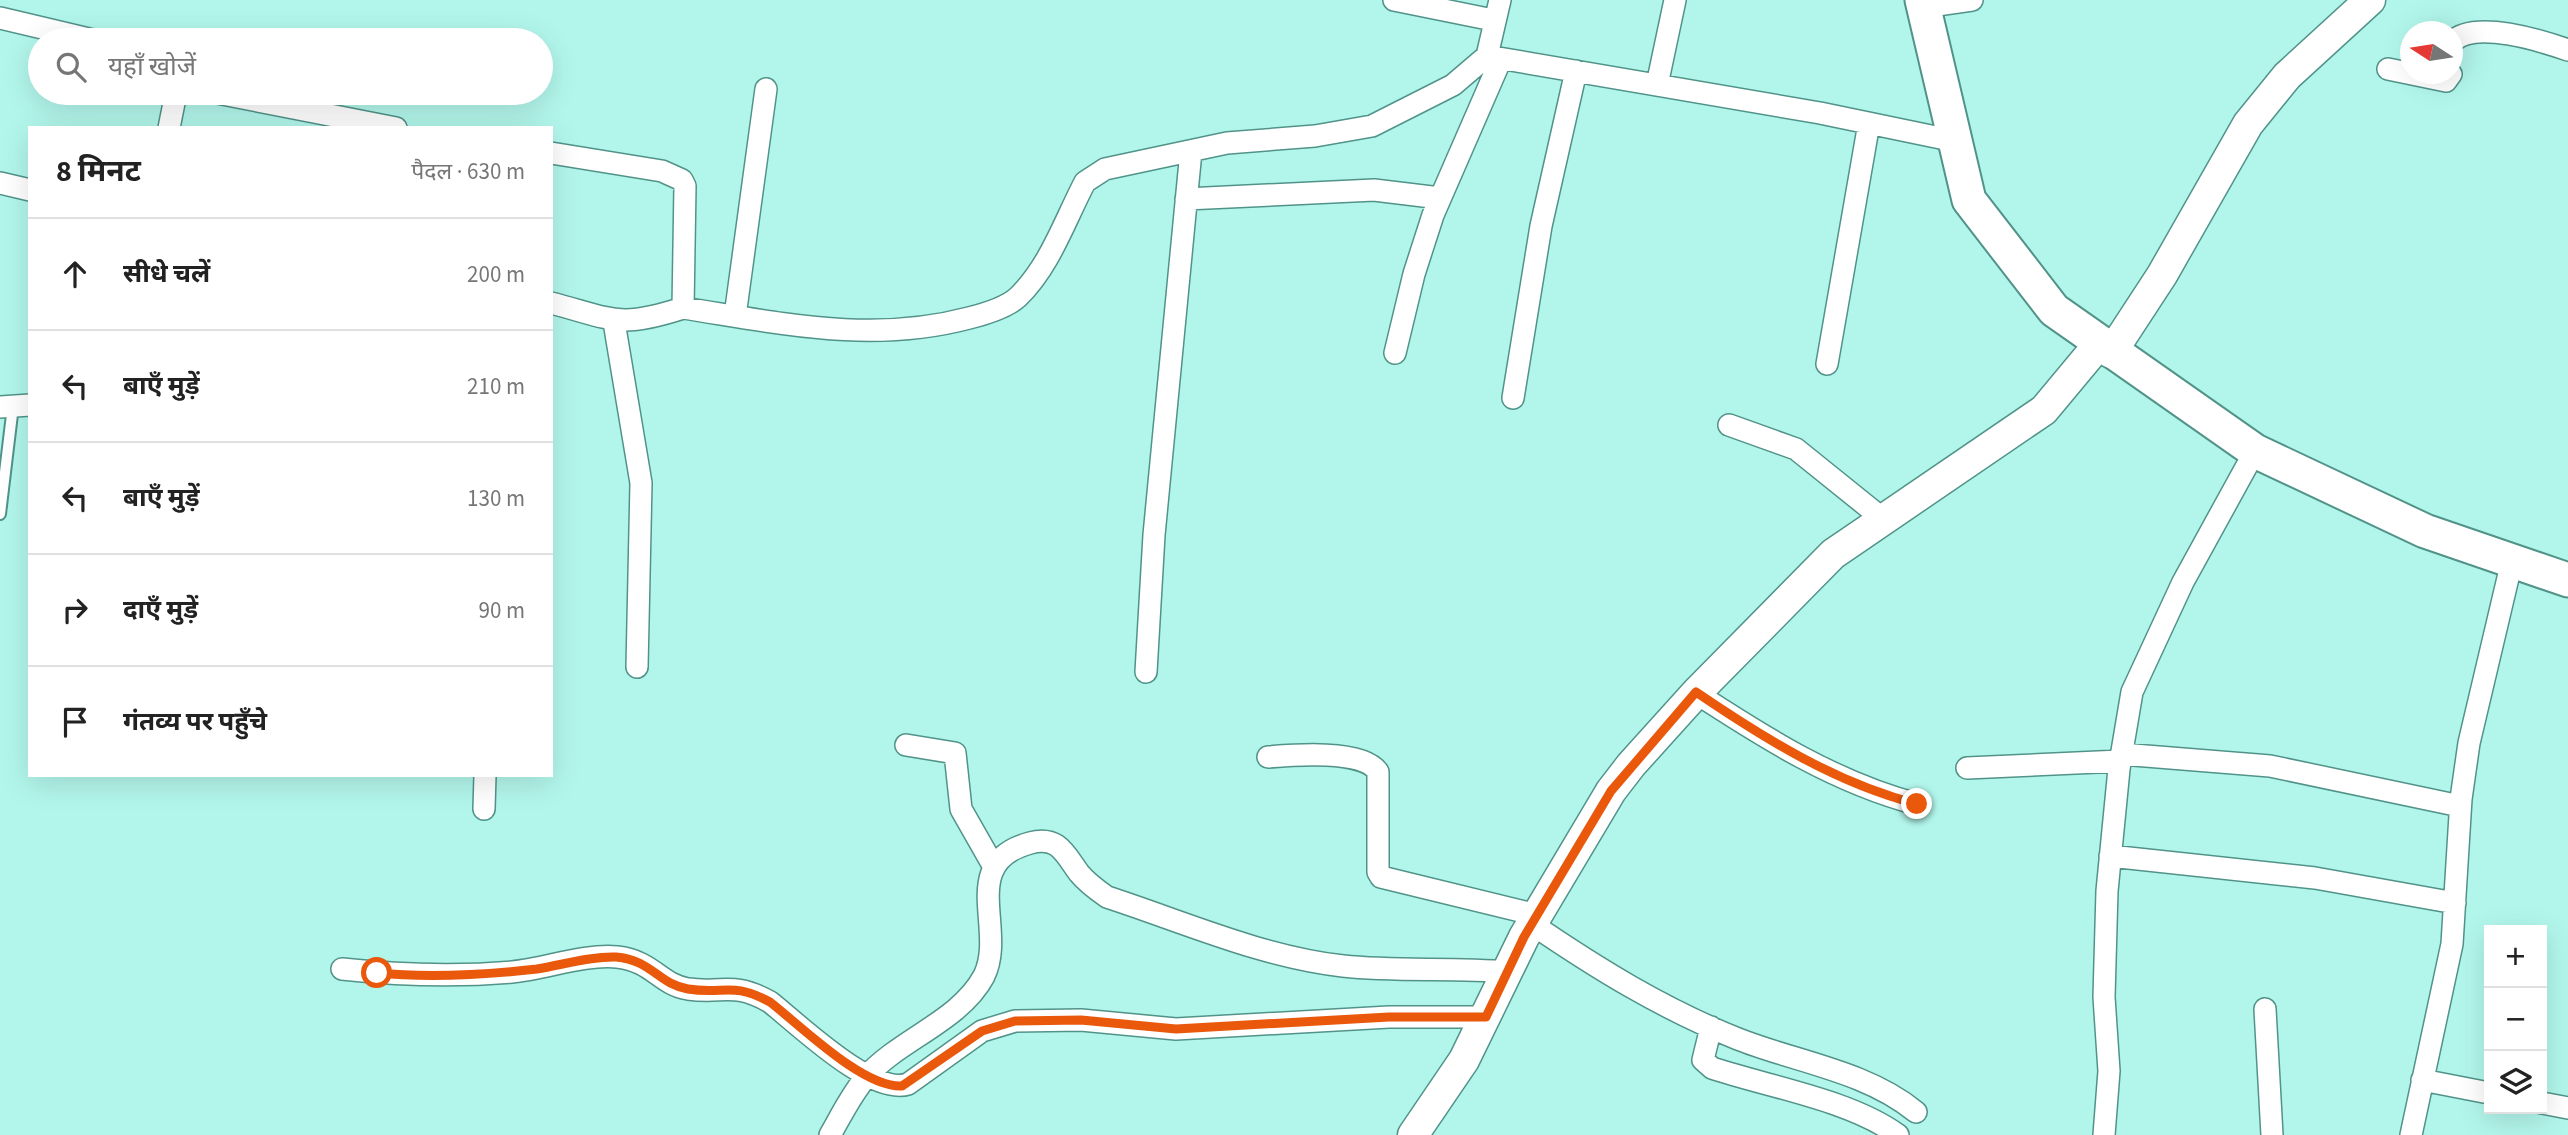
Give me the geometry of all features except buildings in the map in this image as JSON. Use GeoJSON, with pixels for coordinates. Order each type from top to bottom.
{"type":"FeatureCollection","features":[{"type":"Feature","properties":{"kind":"main road"},"geometry":{"type":"LineString","coordinates":[[1923,3],[1969,200],[2054,310],[2105,349],[2255,451],[2425,531],[2568,580]]}},
{"type":"Feature","properties":{"kind":"street"},"geometry":{"type":"LineString","coordinates":[[1394,0],[1497,10],[1494,57],[1414,274],[1395,353]]}},
{"type":"Feature","properties":{"kind":"street"},"geometry":{"type":"LineString","coordinates":[[1657,85],[1675,0]]}},
{"type":"Feature","properties":{"kind":"street"},"geometry":{"type":"LineString","coordinates":[[1923,3],[1972,0]]}},
{"type":"Feature","properties":{"kind":"street"},"geometry":{"type":"LineString","coordinates":[[1413,1135],[1464,1060],[1534,919],[1611,791],[1696,692],[1833,554],[2044,410],[2105,349],[2162,275],[2248,124],[2324,42],[2370,0]]}},
{"type":"Feature","properties":{"kind":"street"},"geometry":{"type":"LineString","coordinates":[[0,18],[42,28]]}},
{"type":"Feature","properties":{"kind":"street"},"geometry":{"type":"LineString","coordinates":[[2463,36],[2504,33],[2529,37],[2568,50]]}},
{"type":"Feature","properties":{"kind":"street"},"geometry":{"type":"LineString","coordinates":[[553,304],[614,321],[636,321],[683,308],[866,333],[903,332],[979,316],[1015,300],[1028,286],[1044,264],[1085,182],[1094,174],[1105,169],[1191,150],[1372,126],[1453,85],[1494,57],[1869,123],[1955,141]]}},
{"type":"Feature","properties":{"kind":"street"},"geometry":{"type":"LineString","coordinates":[[2388,69],[2400,71]]}},
{"type":"Feature","properties":{"kind":"street"},"geometry":{"type":"LineString","coordinates":[[1513,398],[1541,226],[1576,71]]}},
{"type":"Feature","properties":{"kind":"street"},"geometry":{"type":"LineString","coordinates":[[735,316],[766,89]]}},
{"type":"Feature","properties":{"kind":"street"},"geometry":{"type":"LineString","coordinates":[[169,126],[174,105]]}},
{"type":"Feature","properties":{"kind":"street"},"geometry":{"type":"LineString","coordinates":[[278,105],[386,126]]}},
{"type":"Feature","properties":{"kind":"street"},"geometry":{"type":"LineString","coordinates":[[1827,364],[1869,123]]}},
{"type":"Feature","properties":{"kind":"street"},"geometry":{"type":"LineString","coordinates":[[1146,672],[1154,535],[1191,150]]}},
{"type":"Feature","properties":{"kind":"street"},"geometry":{"type":"LineString","coordinates":[[553,153],[662,171],[682,180],[685,186],[683,308]]}},
{"type":"Feature","properties":{"kind":"street"},"geometry":{"type":"LineString","coordinates":[[0,183],[28,190]]}},
{"type":"Feature","properties":{"kind":"street"},"geometry":{"type":"LineString","coordinates":[[1186,199],[1374,190],[1440,198]]}},
{"type":"Feature","properties":{"kind":"street"},"geometry":{"type":"LineString","coordinates":[[614,321],[641,483],[637,667]]}},
{"type":"Feature","properties":{"kind":"street"},"geometry":{"type":"LineString","coordinates":[[1729,425],[1796,449],[1883,519]]}},
{"type":"Feature","properties":{"kind":"street"},"geometry":{"type":"LineString","coordinates":[[2104,1135],[2109,1082],[2104,997],[2110,856],[2121,758],[2132,692],[2183,582],[2255,451]]}},
{"type":"Feature","properties":{"kind":"street"},"geometry":{"type":"LineString","coordinates":[[2411,1135],[2452,944],[2460,806],[2469,743],[2512,561]]}},
{"type":"Feature","properties":{"kind":"street"},"geometry":{"type":"LineString","coordinates":[[1696,692],[1793,754],[1863,788],[1917,804]]}},
{"type":"Feature","properties":{"kind":"street"},"geometry":{"type":"LineString","coordinates":[[906,745],[955,753],[961,810],[994,867]]}},
{"type":"Feature","properties":{"kind":"street"},"geometry":{"type":"LineString","coordinates":[[1268,757],[1325,756],[1370,764],[1378,772],[1378,872],[1381,877],[1534,919],[1629,987],[1711,1027],[1767,1050],[1888,1093],[1916,1112]]}},
{"type":"Feature","properties":{"kind":"street"},"geometry":{"type":"LineString","coordinates":[[1967,768],[2121,758],[2270,766],[2460,806]]}},
{"type":"Feature","properties":{"kind":"street"},"geometry":{"type":"LineString","coordinates":[[484,809],[485,777]]}},
{"type":"Feature","properties":{"kind":"street"},"geometry":{"type":"LineString","coordinates":[[830,1135],[879,1081],[982,979],[988,962],[988,890],[994,867],[1010,850],[1047,841],[1066,851],[1081,874],[1107,897],[1295,957],[1376,969],[1445,967],[1508,972]]}},
{"type":"Feature","properties":{"kind":"street"},"geometry":{"type":"LineString","coordinates":[[2110,856],[2315,878],[2455,903]]}},
{"type":"Feature","properties":{"kind":"street"},"geometry":{"type":"LineString","coordinates":[[342,969],[408,976],[511,972],[614,957],[633,960],[646,964],[674,985],[703,989],[738,988],[754,993],[879,1081],[908,1084],[982,1031],[1015,1021],[1081,1020],[1176,1029],[1389,1017],[1486,1017]]}},
{"type":"Feature","properties":{"kind":"street"},"geometry":{"type":"LineString","coordinates":[[2265,1009],[2272,1135]]}},
{"type":"Feature","properties":{"kind":"street"},"geometry":{"type":"LineString","coordinates":[[1711,1027],[1703,1060],[1712,1069],[1835,1106],[1869,1119],[1898,1135]]}},
{"type":"Feature","properties":{"kind":"street"},"geometry":{"type":"LineString","coordinates":[[2422,1080],[2484,1092]]}},
{"type":"Feature","properties":{"kind":"street"},"geometry":{"type":"LineString","coordinates":[[2547,1104],[2568,1108]]}},
{"type":"Feature","properties":{"kind":"lane"},"geometry":{"type":"LineString","coordinates":[[0,514],[14,406]]}},
{"type":"Feature","properties":{"kind":"route"},"geometry":{"type":"LineString","coordinates":[[377,973],[408,976],[511,972],[614,957],[633,960],[646,964],[674,985],[688,989],[738,988],[754,993],[770,1002],[862,1072],[889,1086],[902,1086],[982,1031],[1015,1021],[1040,1018],[1176,1029],[1389,1017],[1486,1017],[1524,937],[1611,791],[1696,692],[1793,754],[1863,788],[1917,804]]}}]}
